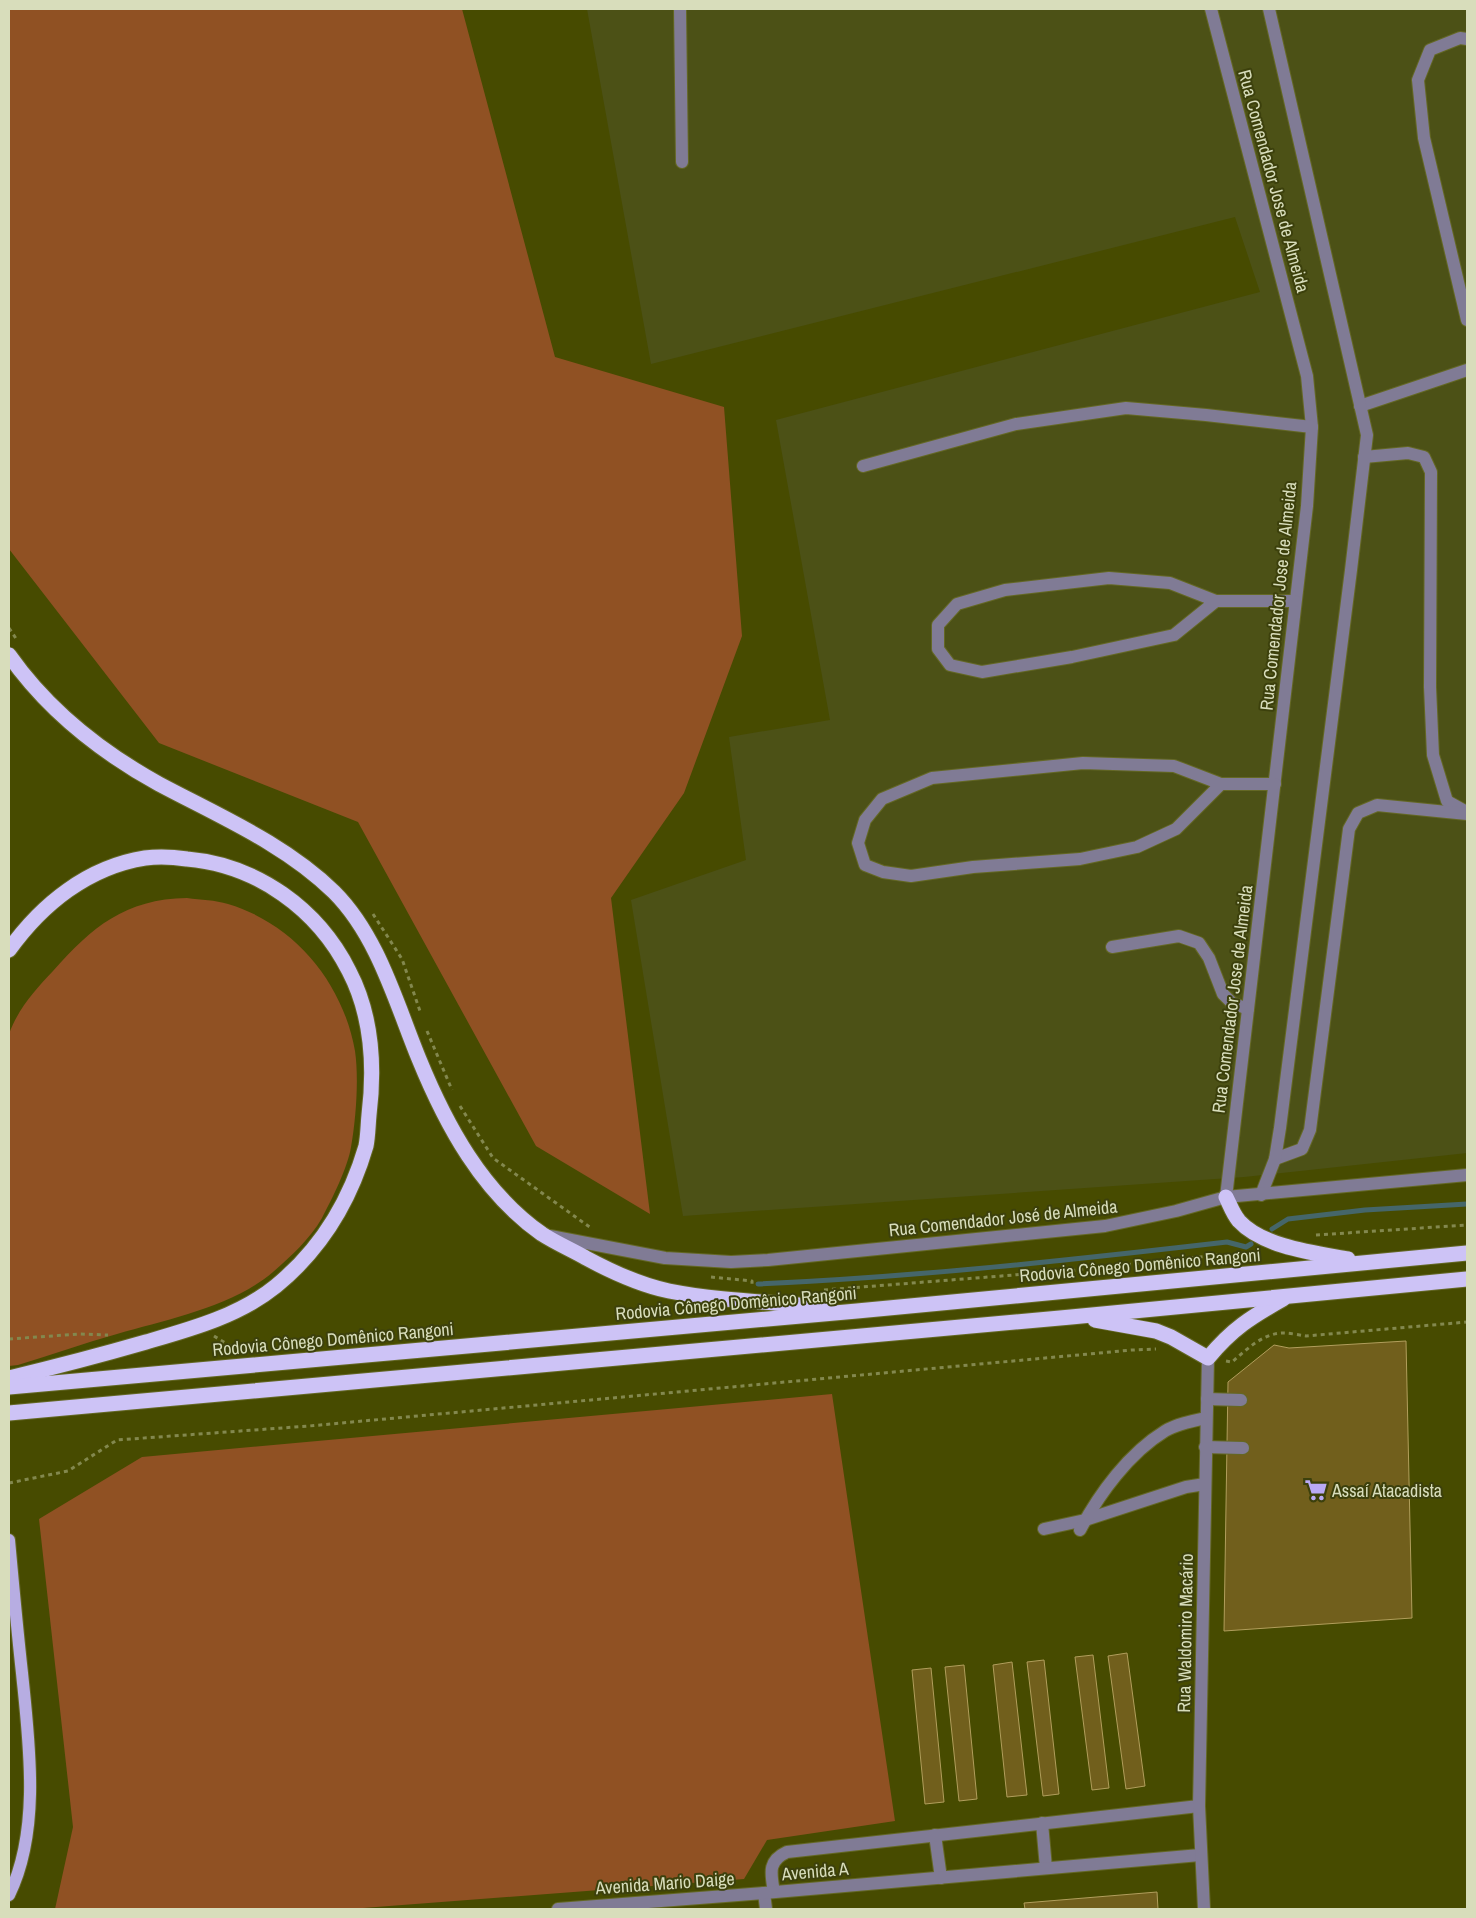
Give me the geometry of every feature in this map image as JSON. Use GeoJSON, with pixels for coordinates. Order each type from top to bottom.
{"type":"FeatureCollection","features":[{"type":"Feature","properties":{"kind":"highway"},"geometry":{"type":"LineString","coordinates":[[9,655],[42,695],[69,723],[156,782],[284,853],[315,875],[335,894],[350,912],[376,955],[436,1100],[463,1148],[483,1178],[542,1234],[620,1275],[667,1290],[708,1298],[857,1311]]}},
{"type":"Feature","properties":{"kind":"highway"},"geometry":{"type":"LineString","coordinates":[[9,950],[43,910],[65,891],[85,879],[127,862],[147,858],[173,858],[222,864],[267,883],[287,896],[309,916],[331,941],[349,970],[362,1002],[370,1037],[372,1088],[366,1144],[350,1189],[333,1224],[306,1258],[275,1287],[243,1308],[198,1326],[105,1354],[9,1378]]}},
{"type":"Feature","properties":{"kind":"highway"},"geometry":{"type":"LineString","coordinates":[[1226,1197],[1240,1221],[1253,1232],[1272,1241],[1364,1263]]}},
{"type":"Feature","properties":{"kind":"highway","name":"Rodovia Cônego Domênico Rangoni"},"geometry":{"type":"LineString","coordinates":[[9,1387],[857,1311],[1467,1253]]}},
{"type":"Feature","properties":{"kind":"highway"},"geometry":{"type":"LineString","coordinates":[[9,1413],[1071,1317],[1467,1279]]}},
{"type":"Feature","properties":{"kind":"highway"},"geometry":{"type":"LineString","coordinates":[[1071,1317],[1156,1331],[1171,1337],[1208,1358],[1222,1341],[1242,1324],[1289,1296]]}},
{"type":"Feature","properties":{"kind":"main road"},"geometry":{"type":"LineString","coordinates":[[9,1540],[26,1713],[29,1806],[21,1860],[9,1895]]}},
{"type":"Feature","properties":{"kind":"street"},"geometry":{"type":"LineString","coordinates":[[680,9],[682,162]]}},
{"type":"Feature","properties":{"kind":"street","name":"Rua Comendador Jose de Almeida"},"geometry":{"type":"LineString","coordinates":[[1211,9],[1307,376],[1312,427],[1307,506],[1226,1197]]}},
{"type":"Feature","properties":{"kind":"street"},"geometry":{"type":"LineString","coordinates":[[1261,1195],[1275,1159],[1322,806],[1367,435],[1269,9]]}},
{"type":"Feature","properties":{"kind":"street"},"geometry":{"type":"LineString","coordinates":[[1467,39],[1460,38],[1430,50],[1418,80],[1424,138],[1467,320]]}},
{"type":"Feature","properties":{"kind":"street"},"geometry":{"type":"LineString","coordinates":[[1360,406],[1467,370]]}},
{"type":"Feature","properties":{"kind":"street"},"geometry":{"type":"LineString","coordinates":[[863,466],[1016,424],[1126,408],[1312,427]]}},
{"type":"Feature","properties":{"kind":"street"},"geometry":{"type":"LineString","coordinates":[[1364,457],[1408,453],[1424,457],[1431,472],[1430,687],[1433,755],[1447,801],[1467,813]]}},
{"type":"Feature","properties":{"kind":"street"},"geometry":{"type":"LineString","coordinates":[[1216,602],[1174,635],[1072,657],[982,672],[950,665],[938,649],[938,625],[957,604],[1005,590],[1109,578],[1170,583],[1216,602],[1295,601]]}},
{"type":"Feature","properties":{"kind":"street"},"geometry":{"type":"LineString","coordinates":[[1221,784],[1176,829],[1137,847],[1080,859],[973,867],[911,876],[883,872],[865,865],[858,843],[865,820],[882,798],[932,778],[1083,763],[1174,766],[1221,784],[1275,784]]}},
{"type":"Feature","properties":{"kind":"street"},"geometry":{"type":"LineString","coordinates":[[1275,1159],[1302,1149],[1310,1130],[1349,829],[1358,813],[1377,805],[1467,813]]}},
{"type":"Feature","properties":{"kind":"street"},"geometry":{"type":"LineString","coordinates":[[1112,947],[1179,936],[1199,943],[1209,958],[1223,994],[1232,1003],[1248,1009]]}},
{"type":"Feature","properties":{"kind":"street","name":"Rua Comendador José de Almeida"},"geometry":{"type":"LineString","coordinates":[[542,1234],[665,1258],[731,1262],[768,1260],[1105,1226],[1176,1211],[1226,1197],[1467,1176]]}},
{"type":"Feature","properties":{"kind":"street","name":"Rua Waldomiro Macário"},"geometry":{"type":"LineString","coordinates":[[1204,1909],[1200,1855],[1200,1806],[1208,1358]]}},
{"type":"Feature","properties":{"kind":"street"},"geometry":{"type":"LineString","coordinates":[[1206,1399],[1241,1400]]}},
{"type":"Feature","properties":{"kind":"street"},"geometry":{"type":"LineString","coordinates":[[1083,1525],[1094,1503],[1143,1448],[1166,1430],[1206,1418]]}},
{"type":"Feature","properties":{"kind":"street"},"geometry":{"type":"LineString","coordinates":[[1205,1447],[1243,1448]]}},
{"type":"Feature","properties":{"kind":"street"},"geometry":{"type":"LineString","coordinates":[[1044,1529],[1083,1525],[1186,1487],[1205,1484]]}},
{"type":"Feature","properties":{"kind":"street","name":"Avenida A"},"geometry":{"type":"LineString","coordinates":[[1200,1806],[787,1852],[778,1856],[772,1865],[769,1893],[1200,1855]]}},
{"type":"Feature","properties":{"kind":"street"},"geometry":{"type":"LineString","coordinates":[[1042,1823],[1046,1868]]}},
{"type":"Feature","properties":{"kind":"street"},"geometry":{"type":"LineString","coordinates":[[935,1835],[941,1878]]}},
{"type":"Feature","properties":{"kind":"street"},"geometry":{"type":"LineString","coordinates":[[766,1909],[769,1893]]}},
{"type":"Feature","properties":{"kind":"street","name":"Avenida Mario Daige"},"geometry":{"type":"LineString","coordinates":[[558,1909],[769,1893]]}},
{"type":"Feature","properties":{"kind":"path"},"geometry":{"type":"LineString","coordinates":[[1314,1236],[1467,1225]]}},
{"type":"Feature","properties":{"kind":"path"},"geometry":{"type":"LineString","coordinates":[[816,1290],[1077,1270],[1219,1255],[1242,1261]]}},
{"type":"Feature","properties":{"kind":"path"},"geometry":{"type":"LineString","coordinates":[[1208,1358],[1232,1362],[1250,1346],[1262,1339],[1282,1333],[1306,1336],[1467,1322]]}},
{"type":"Feature","properties":{"kind":"path"},"geometry":{"type":"LineString","coordinates":[[198,1326],[230,1346],[256,1347]]}},
{"type":"Feature","properties":{"kind":"path"},"geometry":{"type":"LineString","coordinates":[[9,1339],[80,1334],[112,1335]]}},
{"type":"Feature","properties":{"kind":"path"},"geometry":{"type":"LineString","coordinates":[[9,1483],[68,1471],[117,1440],[309,1426],[1157,1349]]}},
{"type":"Feature","properties":{"kind":"shaded area"},"geometry":{"type":"Polygon","coordinates":[[[9,9],[462,9],[555,357],[724,407],[742,636],[684,793],[611,898],[650,1214],[536,1146],[358,822],[159,743],[9,549],[9,9]]]}},
{"type":"Feature","properties":{"kind":"shaded area"},"geometry":{"type":"Polygon","coordinates":[[[587,9],[1467,9],[1467,1153],[1244,1177],[683,1216],[631,900],[746,860],[729,737],[830,720],[776,420],[1260,292],[1235,217],[651,364],[587,9]]]}},
{"type":"Feature","properties":{"kind":"shaded area"},"geometry":{"type":"Polygon","coordinates":[[[187,898],[228,904],[252,913],[274,926],[294,941],[312,960],[340,1002],[349,1026],[355,1051],[357,1086],[351,1147],[343,1173],[322,1218],[312,1233],[287,1260],[257,1284],[219,1303],[178,1317],[92,1341],[18,1365],[9,1366],[9,1034],[17,1016],[34,993],[67,955],[96,929],[111,918],[145,904],[187,898]]]}},
{"type":"Feature","properties":{"kind":"shaded area"},"geometry":{"type":"Polygon","coordinates":[[[832,1394],[895,1821],[767,1840],[744,1879],[350,1909],[55,1909],[73,1827],[39,1519],[142,1457],[832,1394]]]}},
{"type":"Feature","properties":{"kind":"building"},"geometry":{"type":"Polygon","coordinates":[[[1406,1341],[1412,1618],[1224,1631],[1228,1382],[1274,1345],[1289,1348],[1406,1341]]]}},
{"type":"Feature","properties":{"kind":"building"},"geometry":{"type":"Polygon","coordinates":[[[1127,1653],[1145,1786],[1126,1789],[1108,1656],[1127,1653]]]}},
{"type":"Feature","properties":{"kind":"building"},"geometry":{"type":"Polygon","coordinates":[[[1093,1655],[1109,1788],[1092,1790],[1075,1657],[1093,1655]]]}},
{"type":"Feature","properties":{"kind":"building"},"geometry":{"type":"Polygon","coordinates":[[[1044,1660],[1059,1794],[1043,1796],[1027,1662],[1044,1660]]]}},
{"type":"Feature","properties":{"kind":"building"},"geometry":{"type":"Polygon","coordinates":[[[1012,1662],[1027,1795],[1007,1797],[993,1665],[1012,1662]]]}},
{"type":"Feature","properties":{"kind":"building"},"geometry":{"type":"Polygon","coordinates":[[[964,1665],[977,1799],[959,1801],[945,1667],[964,1665]]]}},
{"type":"Feature","properties":{"kind":"building"},"geometry":{"type":"Polygon","coordinates":[[[931,1668],[944,1802],[925,1804],[912,1670],[931,1668]]]}},
{"type":"Feature","properties":{"kind":"building"},"geometry":{"type":"Polygon","coordinates":[[[1157,1892],[1158,1909],[1025,1909],[1024,1903],[1157,1892]]]}},
{"type":"Feature","properties":{"kind":"waterway"},"geometry":{"type":"LineString","coordinates":[[1272,1229],[1288,1219],[1365,1210],[1467,1204]]}},
{"type":"Feature","properties":{"kind":"waterway"},"geometry":{"type":"LineString","coordinates":[[758,1284],[934,1272],[1227,1242],[1246,1247],[1251,1244]]}},
{"type":"Feature","properties":{"kind":"place","name":"Assaí Atacadista"},"geometry":{"type":"Point","coordinates":[1316,1490]}}]}
